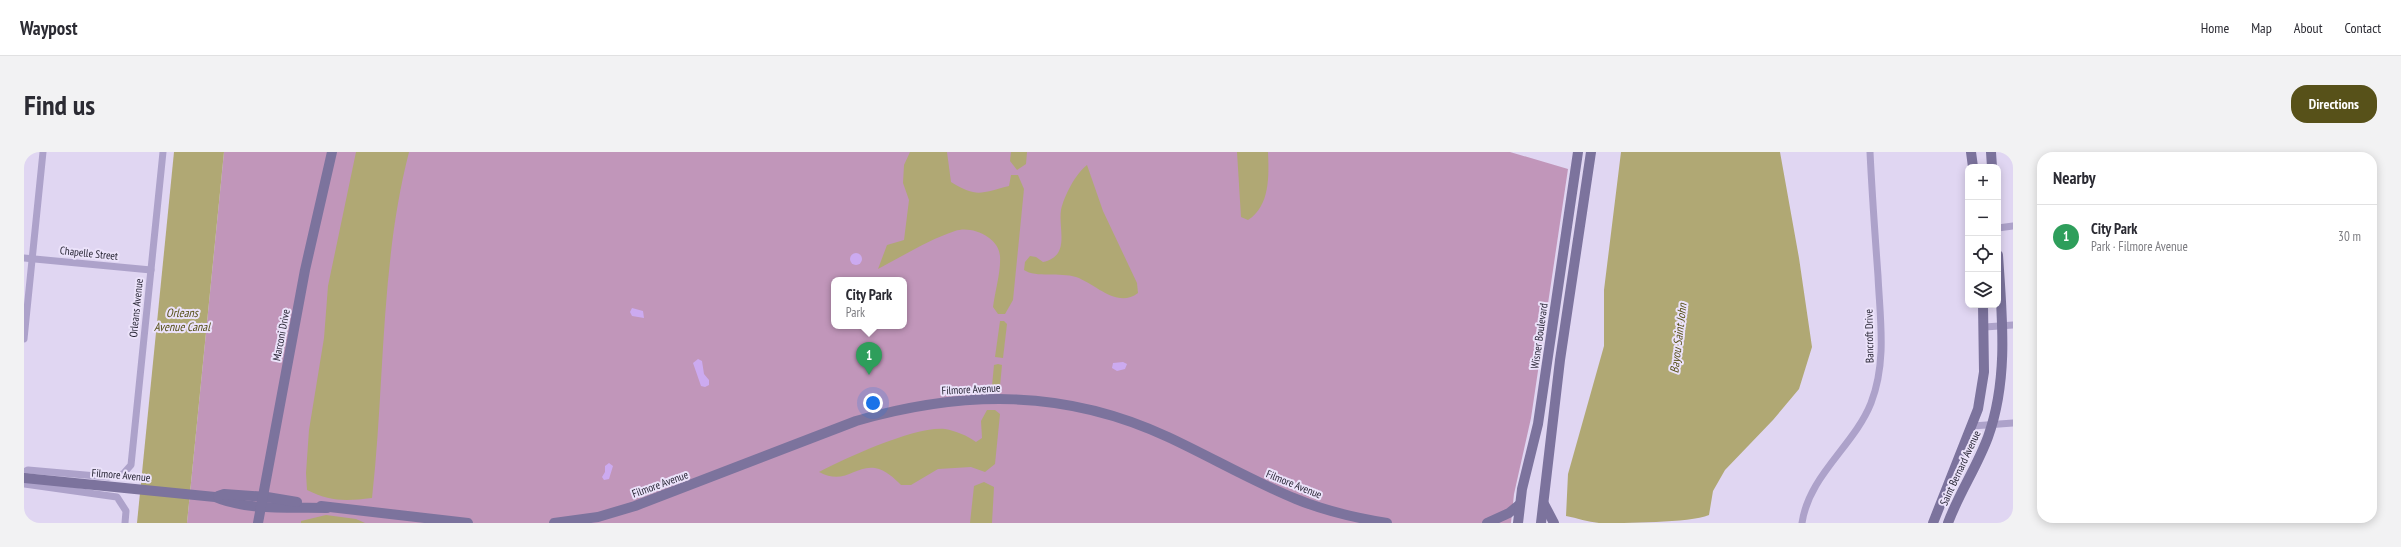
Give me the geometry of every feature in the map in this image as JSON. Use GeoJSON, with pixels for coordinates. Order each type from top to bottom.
{"type":"FeatureCollection","features":[{"type":"Feature","properties":{"kind":"street"},"geometry":{"type":"LineString","coordinates":[[24,339],[28,258],[43,152]]}},
{"type":"Feature","properties":{"kind":"street","name":"Orleans Avenue"},"geometry":{"type":"LineString","coordinates":[[24,472],[28,470],[108,477],[123,474],[131,465],[163,152]]}},
{"type":"Feature","properties":{"kind":"street","name":"Marconi Drive"},"geometry":{"type":"LineString","coordinates":[[258,523],[305,270],[332,152]]}},
{"type":"Feature","properties":{"kind":"street","name":"Wisner Boulevard"},"geometry":{"type":"LineString","coordinates":[[1518,523],[1520,504],[1538,424],[1578,152]]}},
{"type":"Feature","properties":{"kind":"street"},"geometry":{"type":"LineString","coordinates":[[1541,523],[1560,360],[1591,152]]}},
{"type":"Feature","properties":{"kind":"street","name":"Bancroft Drive"},"geometry":{"type":"LineString","coordinates":[[1802,523],[1808,504],[1822,476],[1860,426],[1871,403],[1880,370],[1881,332],[1870,152]]}},
{"type":"Feature","properties":{"kind":"street"},"geometry":{"type":"LineString","coordinates":[[1971,152],[1973,164]]}},
{"type":"Feature","properties":{"kind":"street"},"geometry":{"type":"LineString","coordinates":[[1991,152],[1992,164]]}},
{"type":"Feature","properties":{"kind":"street"},"geometry":{"type":"LineString","coordinates":[[2001,228],[2013,226]]}},
{"type":"Feature","properties":{"kind":"street","name":"Chapelle Street"},"geometry":{"type":"LineString","coordinates":[[28,258],[151,270]]}},
{"type":"Feature","properties":{"kind":"street","name":"Saint Bernard Avenue"},"geometry":{"type":"LineString","coordinates":[[1948,523],[1978,461],[1998,406],[2008,325],[2000,272]]}},
{"type":"Feature","properties":{"kind":"street","name":"Saint Bernard Avenue"},"geometry":{"type":"LineString","coordinates":[[1933,523],[1973,426],[1984,372],[1985,327],[1983,308]]}},
{"type":"Feature","properties":{"kind":"street"},"geometry":{"type":"LineString","coordinates":[[1985,327],[2008,325]]}},
{"type":"Feature","properties":{"kind":"street","name":"Filmore Avenue"},"geometry":{"type":"LineString","coordinates":[[554,523],[590,518],[634,506],[856,421],[891,411],[956,400],[1004,399],[1057,404],[1110,416],[1168,437],[1245,476],[1297,499],[1355,517],[1386,523]]}},
{"type":"Feature","properties":{"kind":"street"},"geometry":{"type":"LineString","coordinates":[[1973,426],[2013,423]]}},
{"type":"Feature","properties":{"kind":"street","name":"Filmore Avenue"},"geometry":{"type":"LineString","coordinates":[[24,478],[468,523]]}},
{"type":"Feature","properties":{"kind":"street"},"geometry":{"type":"LineString","coordinates":[[24,484],[117,497],[126,511],[125,523]]}},
{"type":"Feature","properties":{"kind":"street"},"geometry":{"type":"LineString","coordinates":[[1543,503],[1545,511],[1554,523]]}},
{"type":"Feature","properties":{"kind":"street"},"geometry":{"type":"LineString","coordinates":[[1487,523],[1510,513],[1520,504]]}},
{"type":"Feature","properties":{"kind":"shaded area"},"geometry":{"type":"Polygon","coordinates":[[[224,152],[1510,152],[1568,169],[1531,418],[1514,494],[1511,523],[187,523],[224,152]]]}},
{"type":"Feature","properties":{"kind":"sand"},"geometry":{"type":"Polygon","coordinates":[[[854,253],[858,253],[862,259],[858,265],[854,265],[850,261],[850,257],[854,253]]]}},
{"type":"Feature","properties":{"kind":"sand"},"geometry":{"type":"Polygon","coordinates":[[[632,308],[643,311],[644,318],[632,316],[630,312],[632,308]]]}},
{"type":"Feature","properties":{"kind":"sand"},"geometry":{"type":"Polygon","coordinates":[[[698,359],[702,361],[704,374],[709,380],[709,385],[705,387],[701,386],[693,363],[698,359]]]}},
{"type":"Feature","properties":{"kind":"sand"},"geometry":{"type":"Polygon","coordinates":[[[1123,362],[1127,364],[1125,369],[1117,371],[1112,368],[1113,363],[1123,362]]]}},
{"type":"Feature","properties":{"kind":"sand"},"geometry":{"type":"Polygon","coordinates":[[[609,463],[613,466],[609,479],[604,480],[602,477],[605,472],[605,466],[609,463]]]}},
{"type":"Feature","properties":{"kind":"water","name":"Orleans Avenue Canal"},"geometry":{"type":"Polygon","coordinates":[[[174,152],[224,152],[187,523],[137,523],[174,152]]]}},
{"type":"Feature","properties":{"kind":"water"},"geometry":{"type":"Polygon","coordinates":[[[356,152],[409,152],[393,238],[388,281],[372,498],[339,500],[324,497],[307,490],[306,473],[309,430],[324,338],[328,286],[356,152]]]}},
{"type":"Feature","properties":{"kind":"water"},"geometry":{"type":"Polygon","coordinates":[[[910,152],[947,152],[951,182],[973,192],[985,192],[1009,186],[1011,175],[1018,175],[1024,189],[1013,300],[1005,314],[998,314],[993,307],[1000,268],[1000,256],[998,249],[990,238],[976,231],[955,231],[925,244],[878,269],[887,245],[904,240],[909,200],[903,183],[904,165],[910,152]]]}},
{"type":"Feature","properties":{"kind":"water"},"geometry":{"type":"Polygon","coordinates":[[[1011,152],[1027,152],[1026,164],[1017,170],[1010,161],[1011,152]]]}},
{"type":"Feature","properties":{"kind":"water"},"geometry":{"type":"Polygon","coordinates":[[[1237,152],[1268,152],[1267,190],[1261,207],[1248,220],[1241,217],[1237,152]]]}},
{"type":"Feature","properties":{"kind":"water","name":"Bayou Saint John"},"geometry":{"type":"Polygon","coordinates":[[[1621,152],[1780,152],[1799,258],[1812,347],[1799,389],[1773,420],[1725,470],[1713,491],[1709,515],[1700,518],[1656,522],[1599,523],[1566,516],[1568,474],[1604,346],[1604,290],[1621,152]]]}},
{"type":"Feature","properties":{"kind":"water"},"geometry":{"type":"Polygon","coordinates":[[[1087,165],[1103,211],[1137,283],[1138,293],[1130,297],[1114,297],[1076,277],[1035,274],[1024,270],[1025,262],[1030,256],[1036,257],[1043,262],[1052,259],[1057,254],[1061,241],[1061,210],[1063,204],[1075,179],[1087,165]]]}},
{"type":"Feature","properties":{"kind":"water"},"geometry":{"type":"Polygon","coordinates":[[[1000,321],[1004,321],[1007,324],[1003,358],[995,357],[1000,321]]]}},
{"type":"Feature","properties":{"kind":"water"},"geometry":{"type":"Polygon","coordinates":[[[994,365],[1002,365],[1000,386],[992,386],[994,365]]]}},
{"type":"Feature","properties":{"kind":"water"},"geometry":{"type":"Polygon","coordinates":[[[987,410],[995,410],[1000,414],[995,464],[985,472],[971,467],[938,469],[911,485],[901,485],[886,472],[875,468],[861,469],[836,477],[828,476],[819,472],[881,444],[916,432],[932,429],[945,429],[965,435],[976,442],[982,438],[981,421],[987,410]]]}},
{"type":"Feature","properties":{"kind":"water"},"geometry":{"type":"Polygon","coordinates":[[[984,482],[994,487],[992,523],[970,523],[974,486],[984,482]]]}},
{"type":"Feature","properties":{"kind":"water"},"geometry":{"type":"Polygon","coordinates":[[[326,515],[356,519],[365,523],[301,523],[301,521],[326,515]]]}},
{"type":"Feature","properties":{"kind":"place","name":"City Park"},"geometry":{"type":"Point","coordinates":[869,375]}}]}
